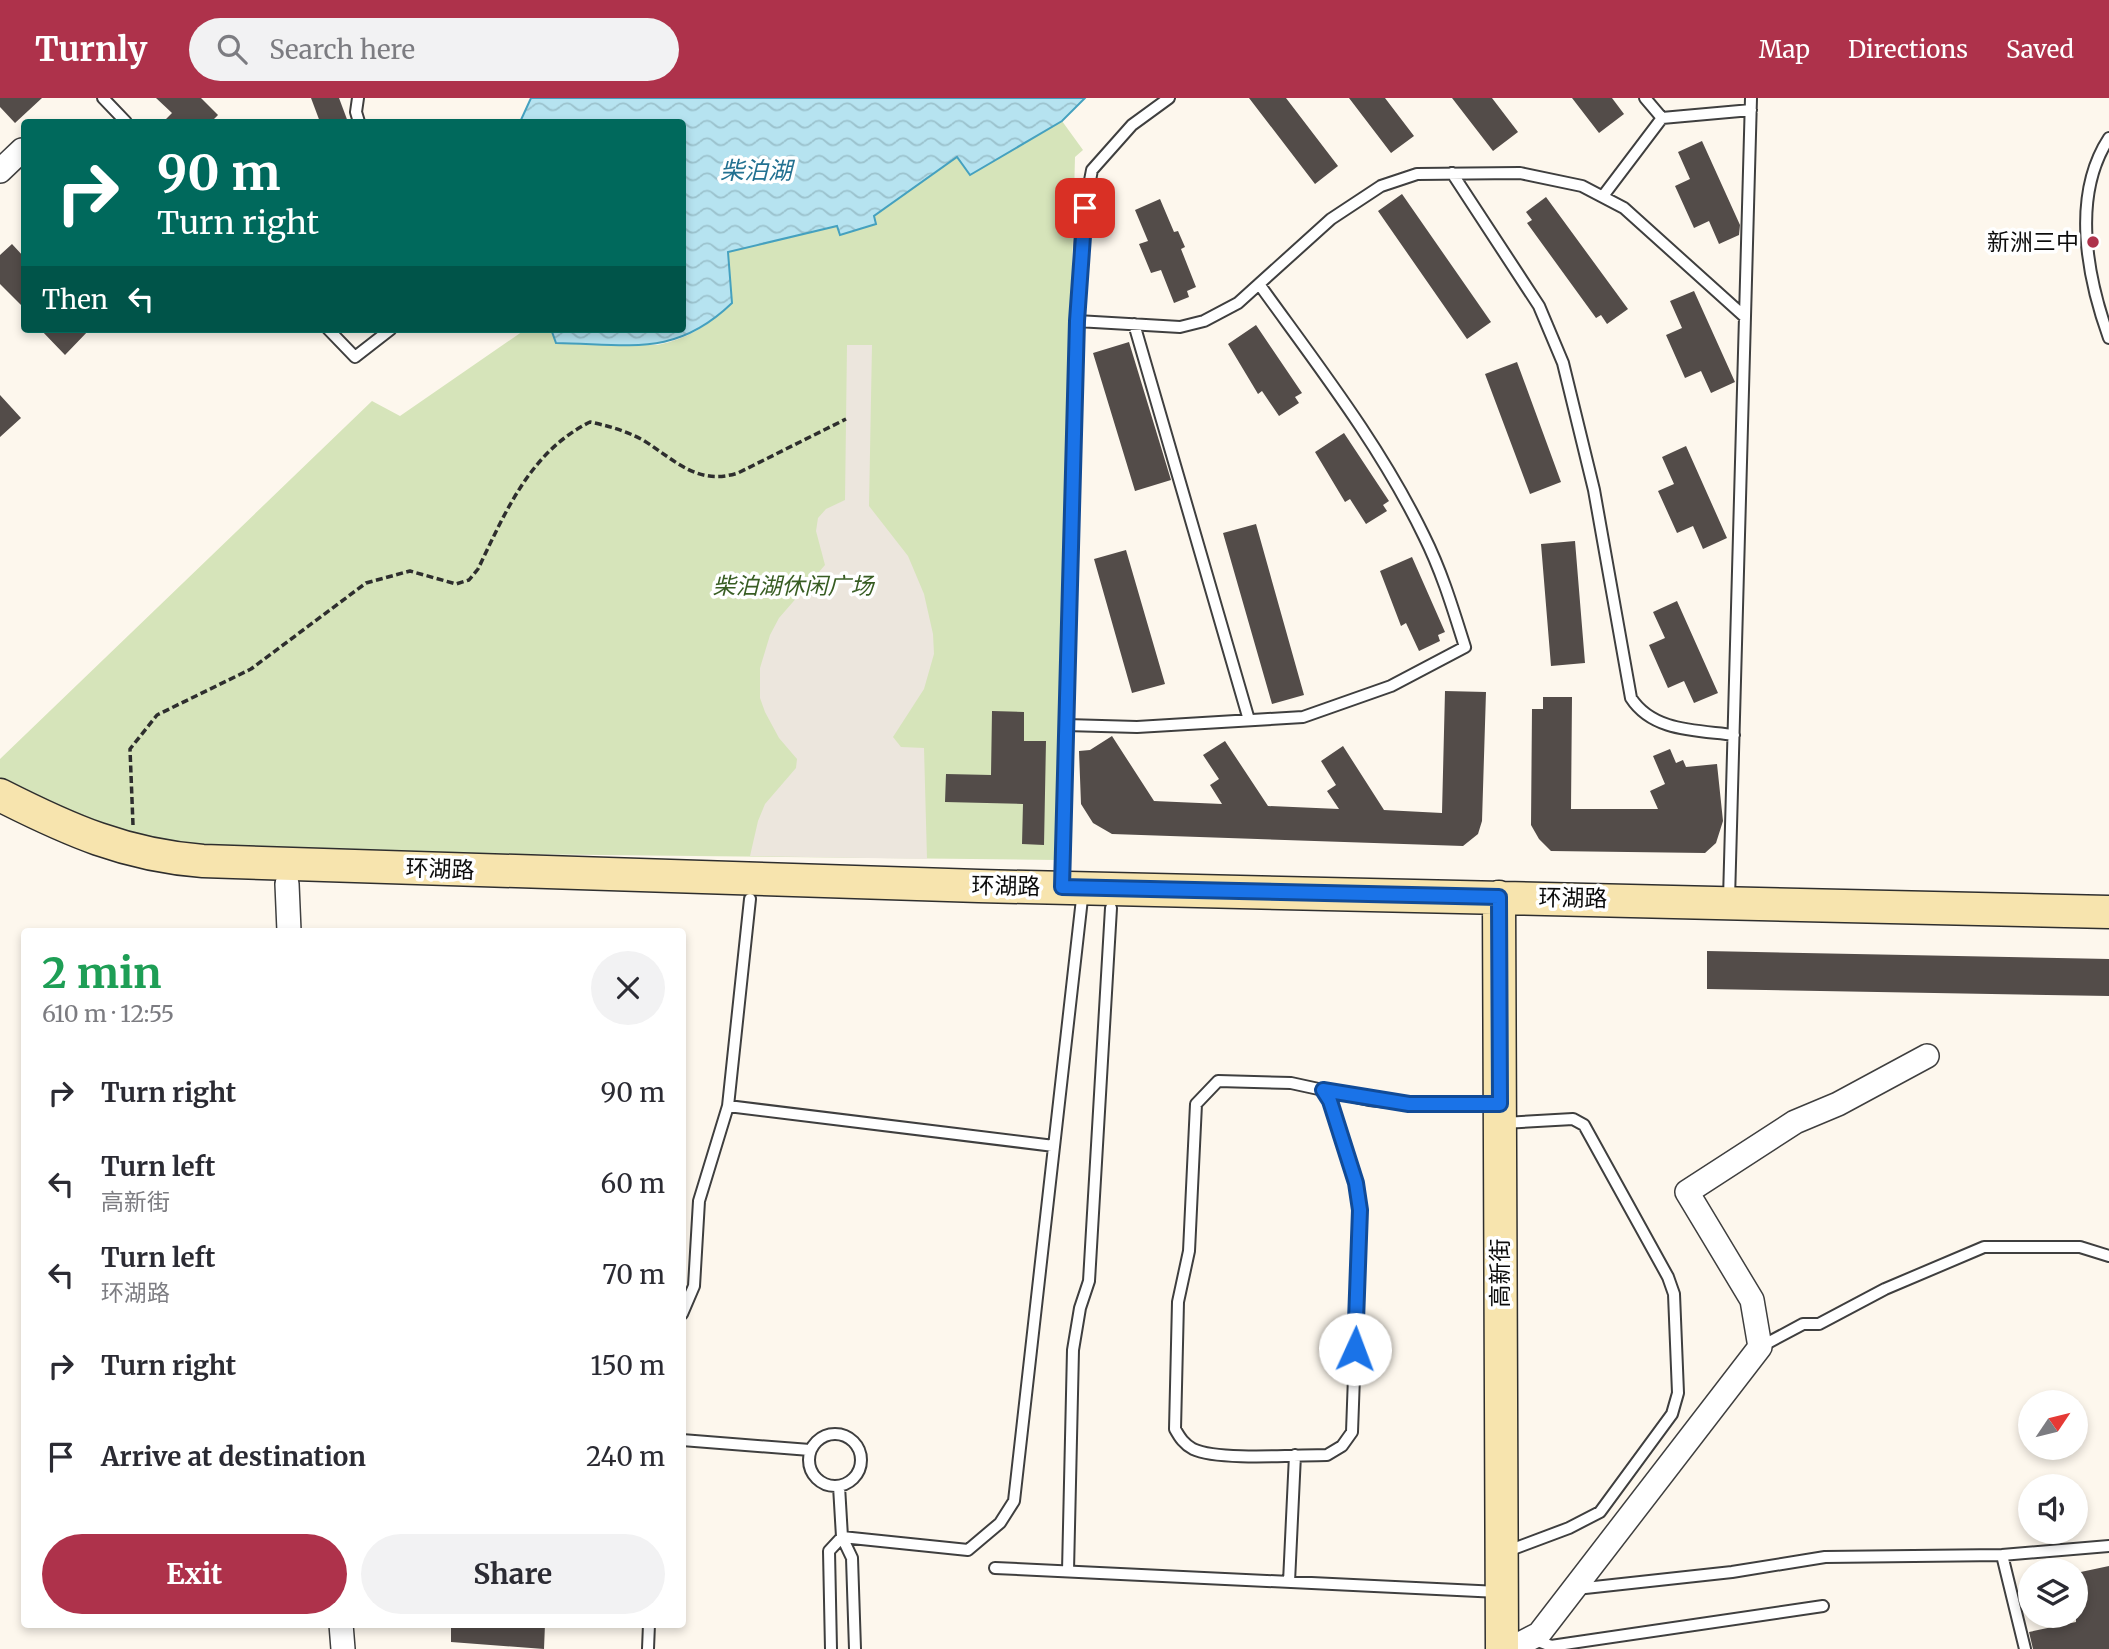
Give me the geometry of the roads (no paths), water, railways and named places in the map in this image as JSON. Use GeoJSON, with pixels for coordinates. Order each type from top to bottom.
{"type":"FeatureCollection","features":[{"type":"Feature","properties":{"kind":"street"},"geometry":{"type":"LineString","coordinates":[[0,171],[21,151]]}},
{"type":"Feature","properties":{"kind":"street","name":"环湖路"},"geometry":{"type":"LineString","coordinates":[[0,795],[66,829],[135,852],[203,861],[1085,898],[1499,907],[2109,931]]}},
{"type":"Feature","properties":{"kind":"street","name":"环湖路"},"geometry":{"type":"LineString","coordinates":[[0,818],[58,847],[136,872],[183,879],[750,899],[1085,898]]}},
{"type":"Feature","properties":{"kind":"street"},"geometry":{"type":"LineString","coordinates":[[287,884],[289,928]]}},
{"type":"Feature","properties":{"kind":"street","name":"环湖路"},"geometry":{"type":"LineString","coordinates":[[1499,907],[1729,902],[2109,912]]}},
{"type":"Feature","properties":{"kind":"street","name":"高新街"},"geometry":{"type":"LineString","coordinates":[[1499,907],[1502,1592],[1516,1644]]}},
{"type":"Feature","properties":{"kind":"street"},"geometry":{"type":"LineString","coordinates":[[1510,1649],[1539,1634],[1760,1347],[1752,1300],[1687,1192],[1795,1122],[1838,1104],[1927,1056]]}},
{"type":"Feature","properties":{"kind":"street"},"geometry":{"type":"LineString","coordinates":[[341,1628],[342,1649]]}},
{"type":"Feature","properties":{"kind":"lane"},"geometry":{"type":"LineString","coordinates":[[358,98],[358,119]]}},
{"type":"Feature","properties":{"kind":"lane"},"geometry":{"type":"LineString","coordinates":[[1068,1571],[1073,1350],[1080,1308],[1089,1281],[1085,898],[1066,725],[1081,227],[1092,170],[1132,125],[1169,98]]}},
{"type":"Feature","properties":{"kind":"lane"},"geometry":{"type":"LineString","coordinates":[[1645,98],[1662,118]]}},
{"type":"Feature","properties":{"kind":"lane"},"geometry":{"type":"LineString","coordinates":[[1729,902],[1751,98]]}},
{"type":"Feature","properties":{"kind":"lane"},"geometry":{"type":"LineString","coordinates":[[108,100],[124,119]]}},
{"type":"Feature","properties":{"kind":"lane"},"geometry":{"type":"LineString","coordinates":[[1604,196],[1662,118],[1751,110]]}},
{"type":"Feature","properties":{"kind":"lane"},"geometry":{"type":"LineString","coordinates":[[2109,138],[2091,182],[2086,232],[2092,280],[2109,338]]}},
{"type":"Feature","properties":{"kind":"lane"},"geometry":{"type":"LineString","coordinates":[[1077,321],[1180,327],[1204,321],[1238,303],[1331,219],[1365,195],[1417,174],[1452,173],[1541,175],[1604,196],[1643,222],[1745,317]]}},
{"type":"Feature","properties":{"kind":"lane"},"geometry":{"type":"LineString","coordinates":[[1452,173],[1539,306],[1563,363],[1594,490],[1631,698],[1644,713],[1665,725],[1734,735]]}},
{"type":"Feature","properties":{"kind":"lane"},"geometry":{"type":"LineString","coordinates":[[1066,725],[1137,727],[1303,717],[1420,673],[1465,647],[1443,579],[1404,498],[1358,422],[1259,284]]}},
{"type":"Feature","properties":{"kind":"lane"},"geometry":{"type":"LineString","coordinates":[[1134,324],[1249,720]]}},
{"type":"Feature","properties":{"kind":"lane"},"geometry":{"type":"LineString","coordinates":[[332,333],[355,357],[385,333]]}},
{"type":"Feature","properties":{"kind":"lane"},"geometry":{"type":"LineString","coordinates":[[842,1537],[968,1550],[991,1533],[1014,1501],[1085,898]]}},
{"type":"Feature","properties":{"kind":"lane"},"geometry":{"type":"LineString","coordinates":[[686,1305],[694,1286],[699,1201],[728,1106],[750,899]]}},
{"type":"Feature","properties":{"kind":"lane"},"geometry":{"type":"LineString","coordinates":[[1323,1090],[1330,1101],[1356,1183],[1360,1210],[1352,1432],[1342,1446],[1327,1455],[1216,1454],[1195,1450],[1181,1441],[1175,1429],[1178,1302],[1189,1251],[1196,1104],[1201,1095],[1218,1081],[1292,1083],[1409,1104],[1573,1119],[1584,1125],[1668,1277],[1674,1294],[1678,1394],[1672,1415],[1600,1512],[1569,1528],[1502,1553]]}},
{"type":"Feature","properties":{"kind":"lane"},"geometry":{"type":"LineString","coordinates":[[728,1106],[1054,1146]]}},
{"type":"Feature","properties":{"kind":"lane"},"geometry":{"type":"LineString","coordinates":[[1760,1347],[1803,1324],[1819,1324],[1885,1289],[1984,1247],[2080,1247],[2109,1256]]}},
{"type":"Feature","properties":{"kind":"lane"},"geometry":{"type":"LineString","coordinates":[[827,1434],[841,1434],[853,1441],[860,1453],[860,1468],[852,1480],[839,1486],[817,1479],[809,1465],[810,1450],[827,1434]]}},
{"type":"Feature","properties":{"kind":"lane"},"geometry":{"type":"LineString","coordinates":[[686,1440],[810,1450]]}},
{"type":"Feature","properties":{"kind":"lane"},"geometry":{"type":"LineString","coordinates":[[1289,1582],[1295,1455]]}},
{"type":"Feature","properties":{"kind":"lane"},"geometry":{"type":"LineString","coordinates":[[839,1486],[842,1537],[852,1558],[855,1649]]}},
{"type":"Feature","properties":{"kind":"lane"},"geometry":{"type":"LineString","coordinates":[[831,1649],[829,1551],[842,1537]]}},
{"type":"Feature","properties":{"kind":"lane"},"geometry":{"type":"LineString","coordinates":[[1573,1589],[1732,1572],[1825,1557],[2002,1555],[2109,1546]]}},
{"type":"Feature","properties":{"kind":"lane"},"geometry":{"type":"LineString","coordinates":[[2002,1555],[2025,1649]]}},
{"type":"Feature","properties":{"kind":"lane"},"geometry":{"type":"LineString","coordinates":[[995,1568],[1502,1592]]}},
{"type":"Feature","properties":{"kind":"lane"},"geometry":{"type":"LineString","coordinates":[[1516,1644],[1551,1646],[1823,1606]]}},
{"type":"Feature","properties":{"kind":"lane"},"geometry":{"type":"LineString","coordinates":[[648,1649],[649,1628]]}},
{"type":"Feature","properties":{"kind":"water","name":"柴泊湖"},"geometry":{"type":"Polygon","coordinates":[[[531,98],[1085,98],[1062,121],[970,175],[957,157],[874,216],[876,224],[840,235],[837,226],[728,252],[732,303],[711,321],[691,333],[671,340],[629,345],[556,343],[552,333],[686,333],[686,119],[521,119],[531,98]]]}},
{"type":"Feature","properties":{"kind":"place","name":"新洲三中"},"geometry":{"type":"Point","coordinates":[2093,242]}},
{"type":"Feature","properties":{"kind":"park label","name":"柴泊湖休闲广场"},"geometry":{"type":"Point","coordinates":[793,586]}}]}
